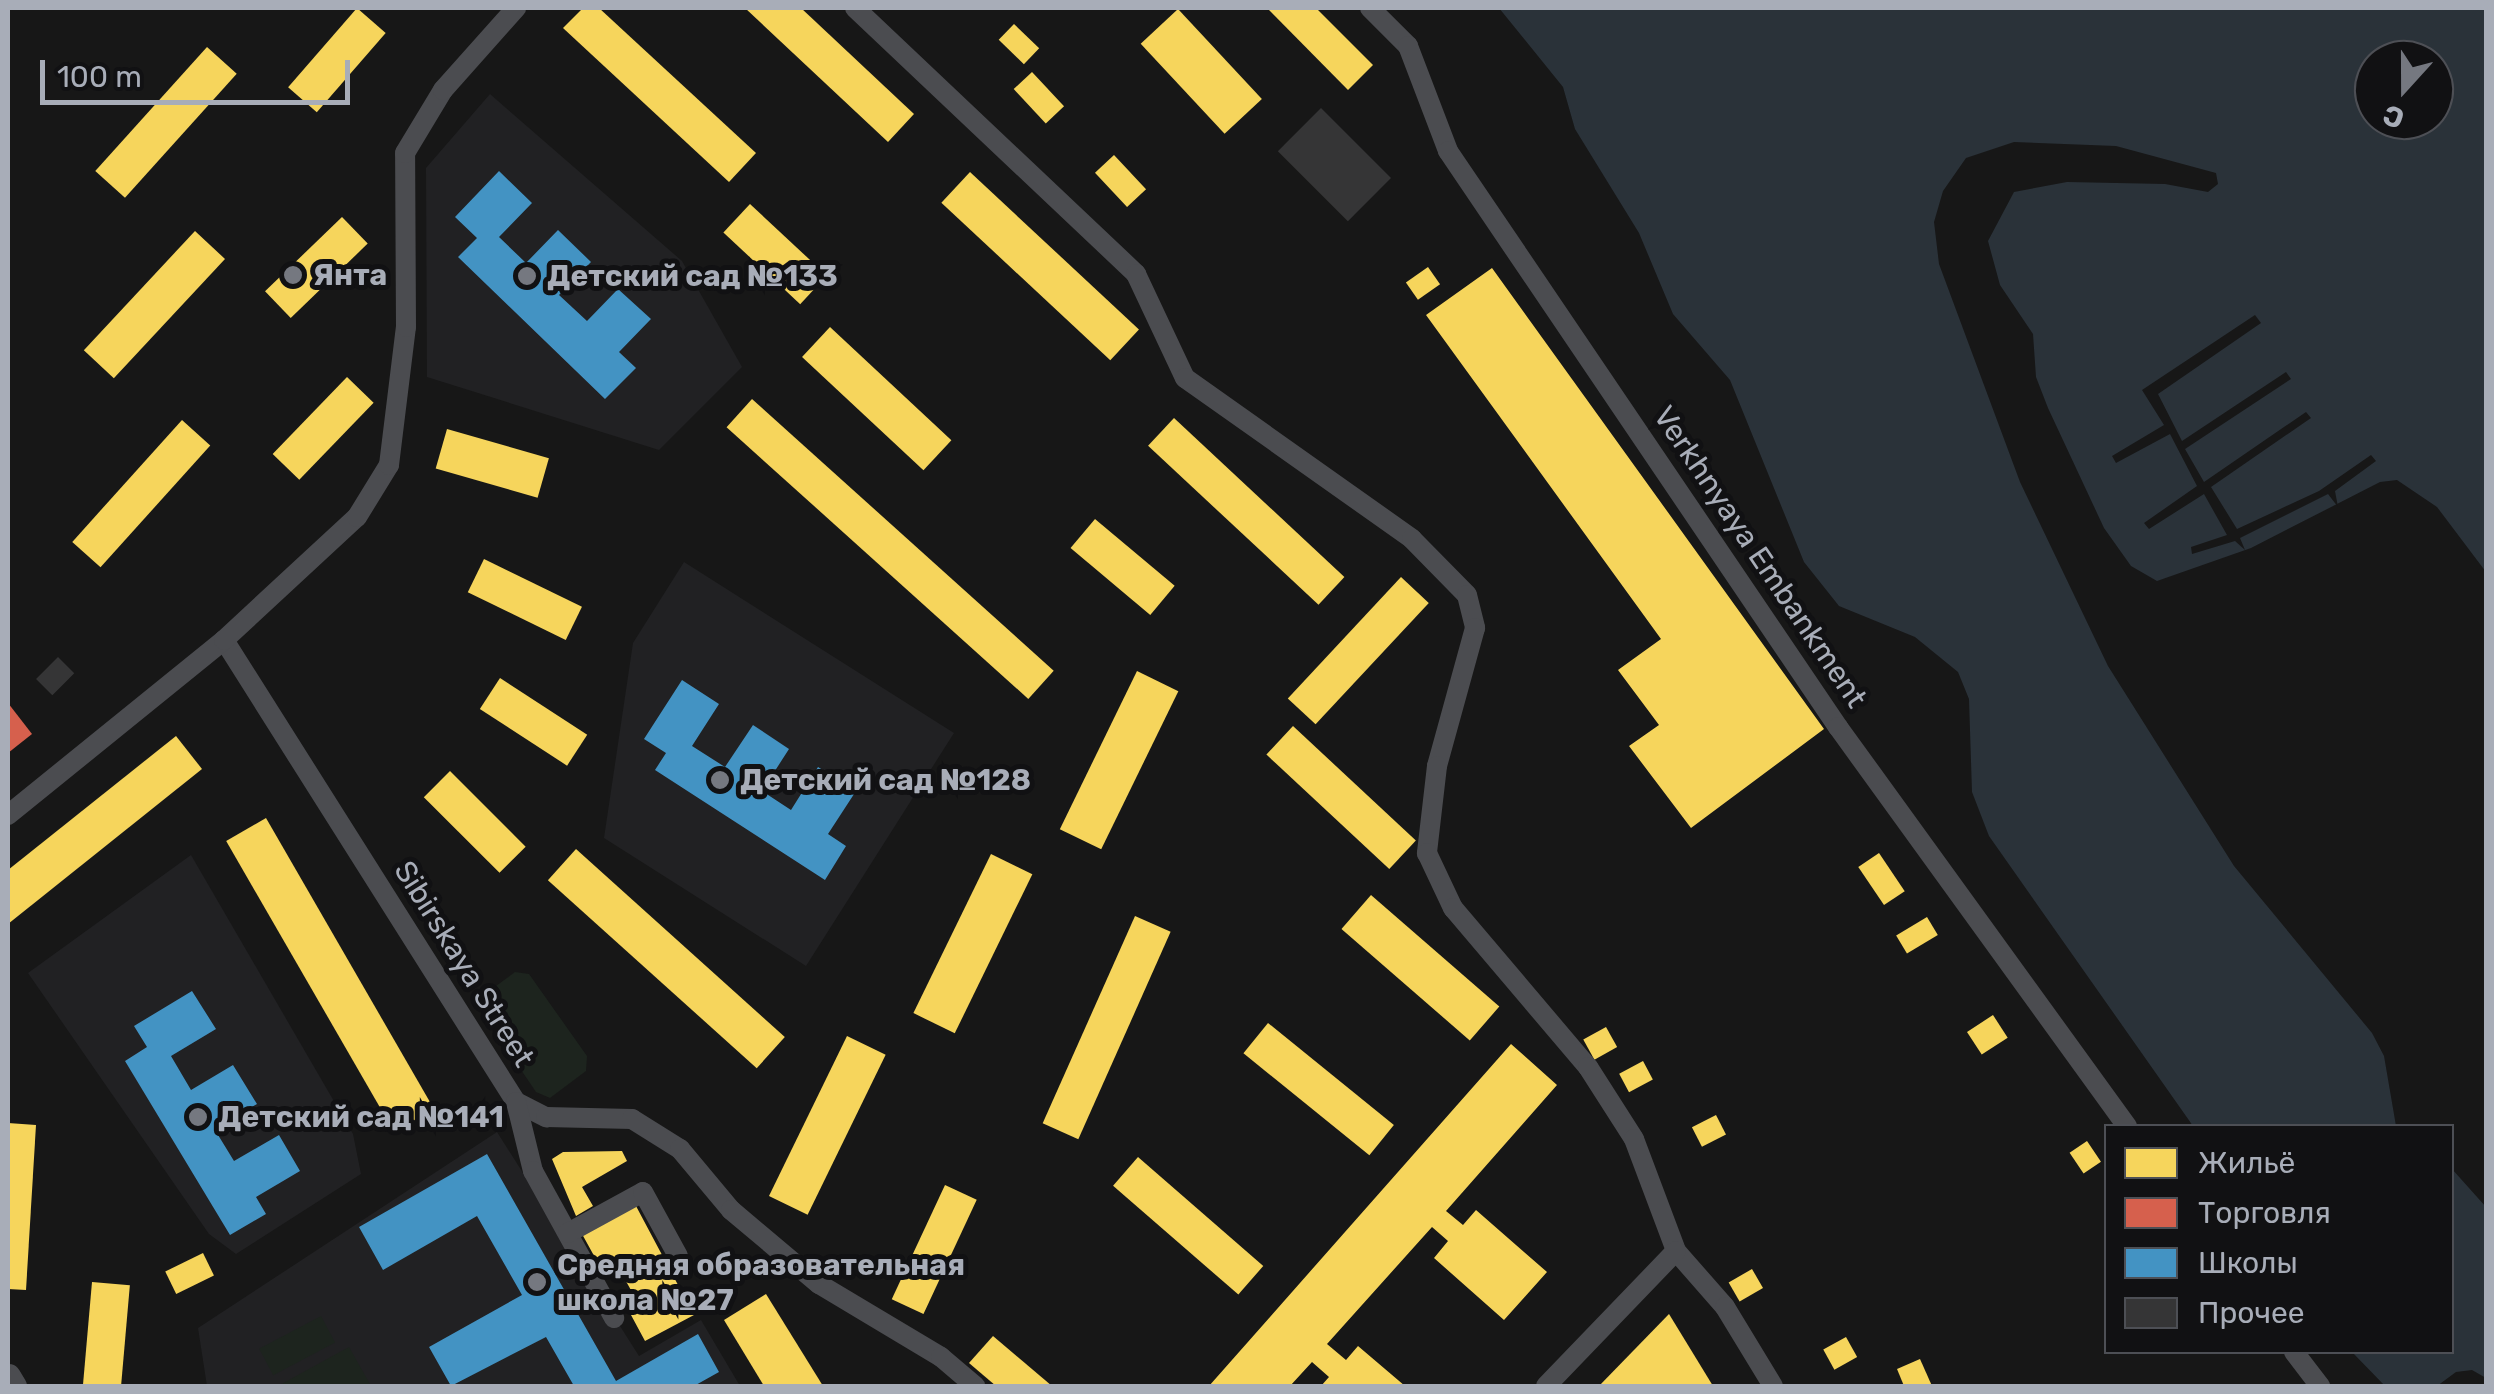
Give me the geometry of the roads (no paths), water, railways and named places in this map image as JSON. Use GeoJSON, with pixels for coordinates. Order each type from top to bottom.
{"type":"FeatureCollection","features":[{"type":"Feature","properties":{"kind":"street"},"geometry":{"type":"LineString","coordinates":[[8,815],[224,640],[357,517],[389,465],[406,327],[405,153],[442,90],[516,8]]}},
{"type":"Feature","properties":{"kind":"street"},"geometry":{"type":"LineString","coordinates":[[855,8],[1136,274],[1185,378],[1412,539],[1467,595],[1475,628],[1437,766],[1427,853],[1453,908],[1588,1067],[1625,1125],[1676,1251],[1725,1308],[1772,1386]]}},
{"type":"Feature","properties":{"kind":"street","name":"Verkhnyaya Embankment"},"geometry":{"type":"LineString","coordinates":[[1370,8],[1408,46],[1448,151],[1838,727],[2127,1124]]}},
{"type":"Feature","properties":{"kind":"street","name":"Sibirskaya Street"},"geometry":{"type":"LineString","coordinates":[[224,640],[516,1102],[546,1117],[632,1118],[680,1149],[731,1210],[820,1284],[941,1357],[975,1386]]}},
{"type":"Feature","properties":{"kind":"street"},"geometry":{"type":"LineString","coordinates":[[516,1102],[533,1171],[614,1318]]}},
{"type":"Feature","properties":{"kind":"street"},"geometry":{"type":"LineString","coordinates":[[568,1232],[643,1192],[678,1256]]}},
{"type":"Feature","properties":{"kind":"street"},"geometry":{"type":"LineString","coordinates":[[1546,1386],[1676,1251]]}},
{"type":"Feature","properties":{"kind":"street"},"geometry":{"type":"LineString","coordinates":[[2296,1354],[2320,1386]]}},
{"type":"Feature","properties":{"kind":"street"},"geometry":{"type":"LineString","coordinates":[[8,1376],[14,1386]]}},
{"type":"Feature","properties":{"kind":"place","name":"Янта"},"geometry":{"type":"Point","coordinates":[293,275]}},
{"type":"Feature","properties":{"kind":"place","name":"Детский сад №133"},"geometry":{"type":"Point","coordinates":[527,276]}},
{"type":"Feature","properties":{"kind":"place","name":"Детский сад №128"},"geometry":{"type":"Point","coordinates":[720,780]}},
{"type":"Feature","properties":{"kind":"place","name":"Детский сад №141"},"geometry":{"type":"Point","coordinates":[198,1117]}},
{"type":"Feature","properties":{"kind":"place","name":"Средняя образовательная школа №27"},"geometry":{"type":"Point","coordinates":[537,1282]}}]}
